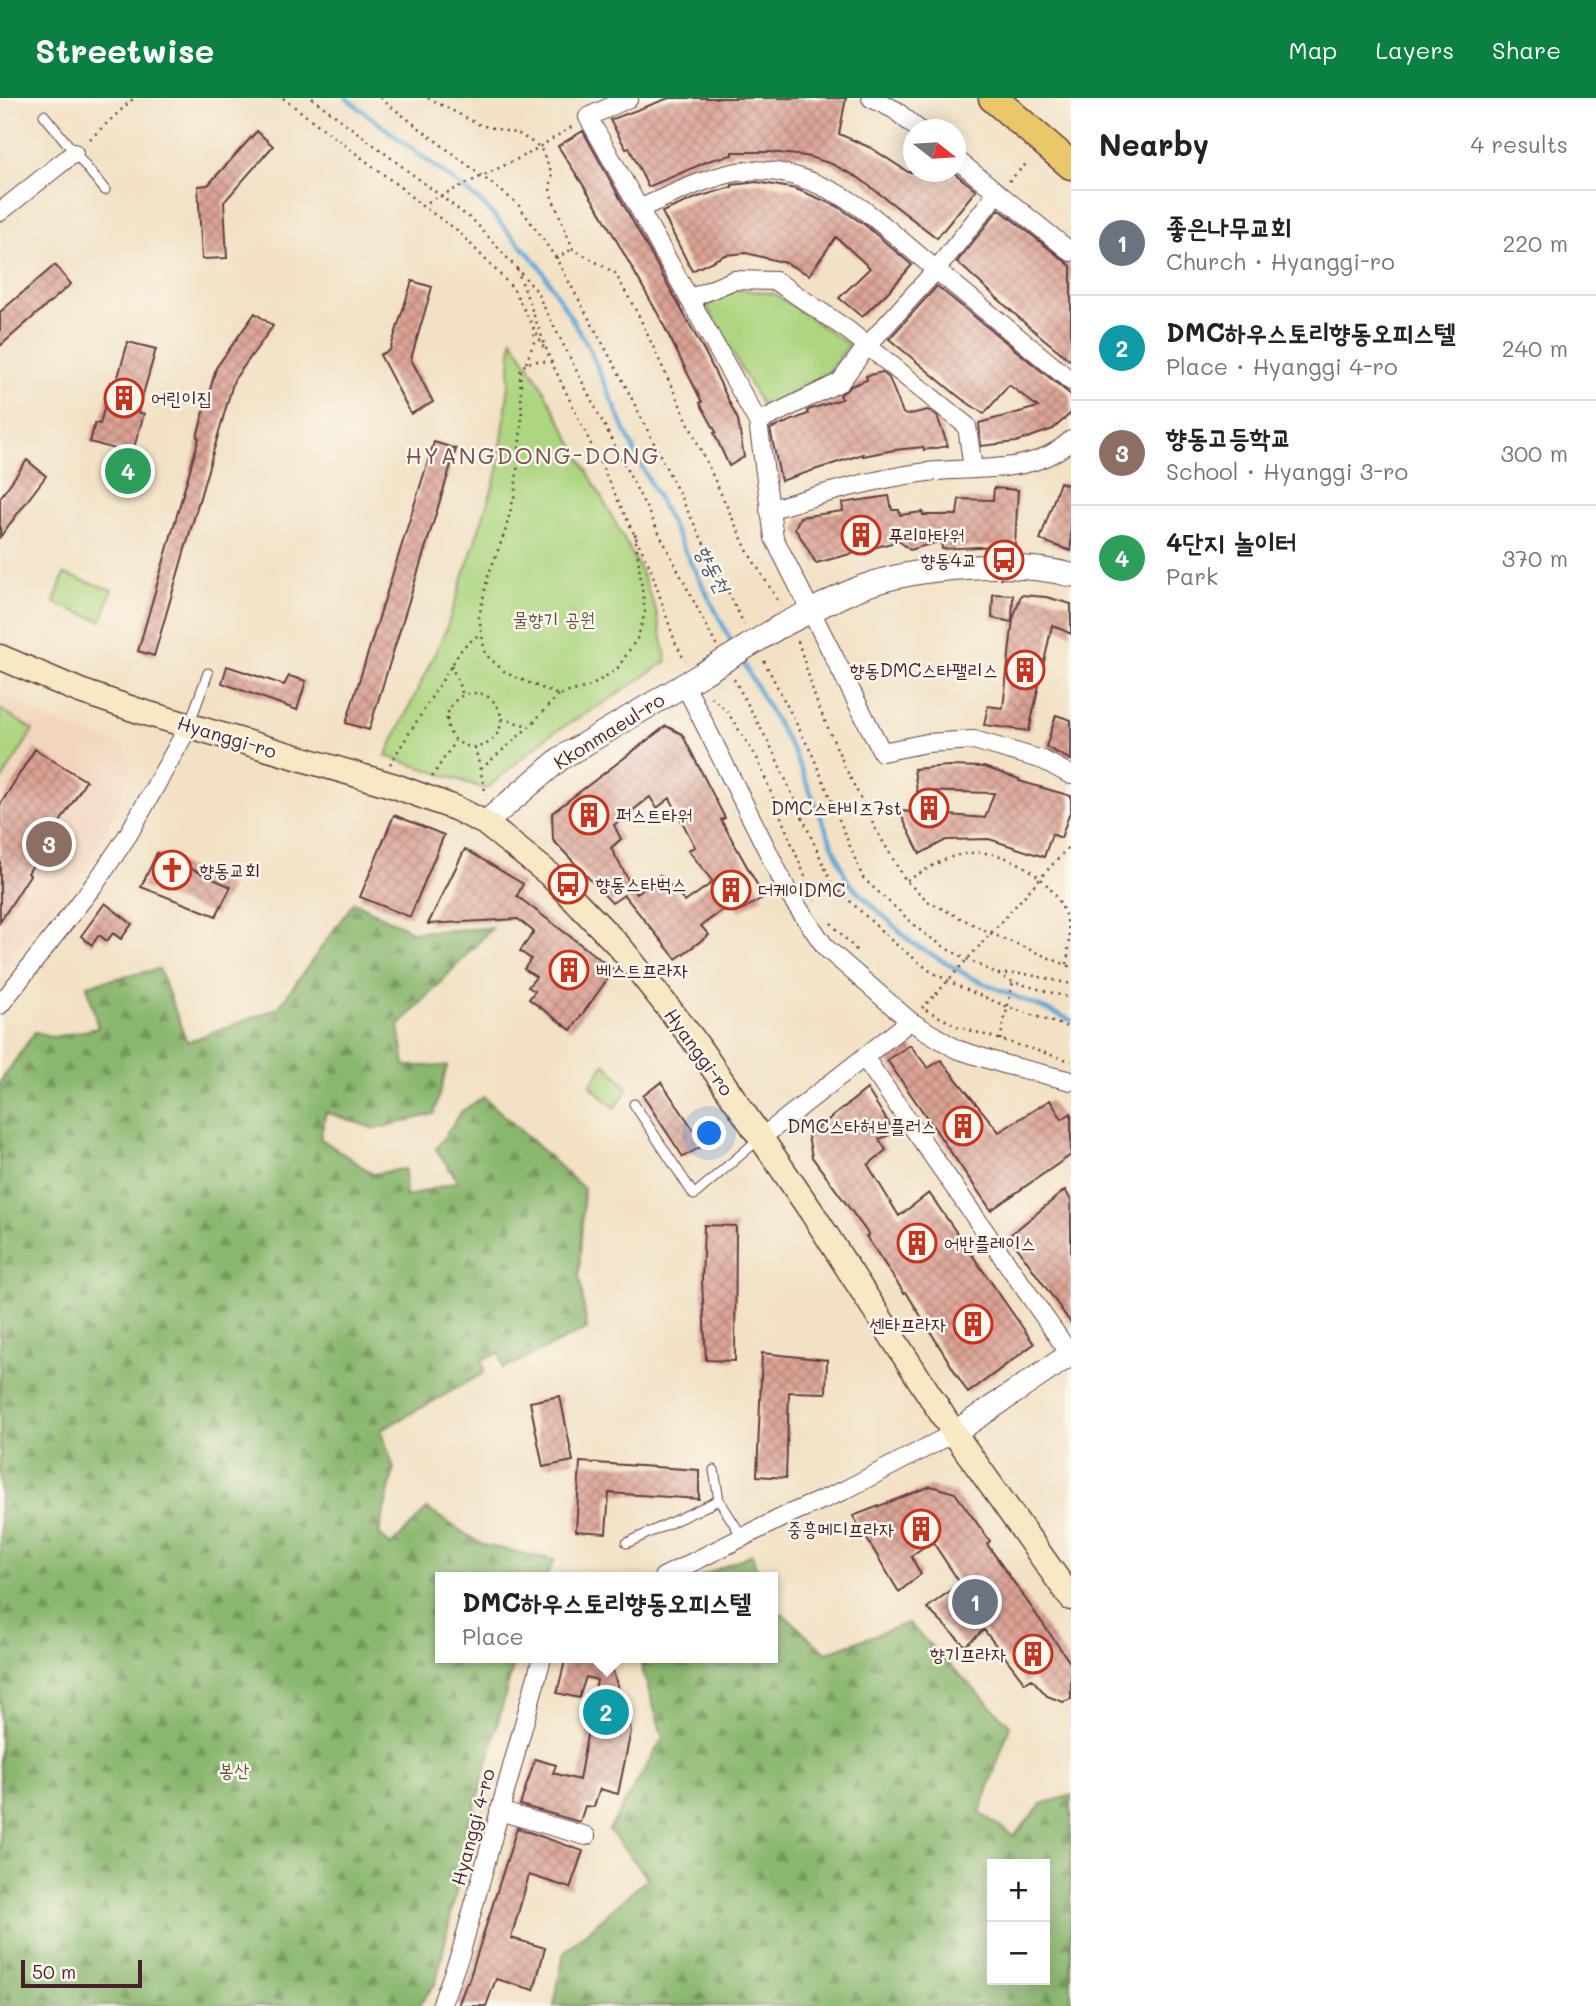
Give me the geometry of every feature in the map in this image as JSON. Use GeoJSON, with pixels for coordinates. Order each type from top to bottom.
{"type":"FeatureCollection","features":[{"type":"Feature","properties":{"kind":"main road"},"geometry":{"type":"LineString","coordinates":[[993,98],[1071,165]]}},
{"type":"Feature","properties":{"kind":"main road","name":"Hyanggi-ro"},"geometry":{"type":"LineString","coordinates":[[0,657],[80,691],[189,726],[395,786],[455,808],[486,811],[620,947],[693,1039],[811,1212],[954,1433],[1071,1598]]}},
{"type":"Feature","properties":{"kind":"street"},"geometry":{"type":"LineString","coordinates":[[629,98],[588,117],[758,422],[774,538],[882,752],[927,743],[974,740],[1043,760],[1071,775]]}},
{"type":"Feature","properties":{"kind":"street"},"geometry":{"type":"LineString","coordinates":[[871,98],[895,110],[906,119]]}},
{"type":"Feature","properties":{"kind":"street"},"geometry":{"type":"LineString","coordinates":[[0,212],[74,153]]}},
{"type":"Feature","properties":{"kind":"street"},"geometry":{"type":"LineString","coordinates":[[966,167],[1071,252]]}},
{"type":"Feature","properties":{"kind":"street"},"geometry":{"type":"LineString","coordinates":[[639,209],[693,186],[744,171],[783,174],[821,186],[845,197],[1071,381]]}},
{"type":"Feature","properties":{"kind":"street"},"geometry":{"type":"LineString","coordinates":[[758,422],[840,382],[867,346],[936,270],[997,193]]}},
{"type":"Feature","properties":{"kind":"street"},"geometry":{"type":"LineString","coordinates":[[689,299],[734,280],[776,281],[867,346],[967,426],[973,469]]}},
{"type":"Feature","properties":{"kind":"street"},"geometry":{"type":"LineString","coordinates":[[769,510],[838,488],[928,472],[1009,467],[1058,453],[1071,440]]}},
{"type":"Feature","properties":{"kind":"street"},"geometry":{"type":"LineString","coordinates":[[786,624],[863,587],[925,572],[1004,566],[1048,569],[1071,575]]}},
{"type":"Feature","properties":{"kind":"street","name":"Kkonmaeul-ro"},"geometry":{"type":"LineString","coordinates":[[486,811],[561,758],[638,710],[786,624]]}},
{"type":"Feature","properties":{"kind":"street"},"geometry":{"type":"LineString","coordinates":[[695,678],[790,896],[826,948],[916,1015],[956,1049],[1003,1065],[1071,1081]]}},
{"type":"Feature","properties":{"kind":"street"},"geometry":{"type":"LineString","coordinates":[[0,1005],[97,881],[128,835],[189,726]]}},
{"type":"Feature","properties":{"kind":"street"},"geometry":{"type":"LineString","coordinates":[[761,1138],[916,1015]]}},
{"type":"Feature","properties":{"kind":"street"},"geometry":{"type":"LineString","coordinates":[[673,1572],[789,1514],[843,1491],[954,1433],[1070,1354],[864,1057]]}},
{"type":"Feature","properties":{"kind":"street","name":"Hyanggi 4-ro"},"geometry":{"type":"LineString","coordinates":[[441,2006],[461,1952],[541,1663]]}},
{"type":"Feature","properties":{"kind":"street"},"geometry":{"type":"LineString","coordinates":[[499,1811],[586,1836]]}},
{"type":"Feature","properties":{"kind":"lane"},"geometry":{"type":"LineString","coordinates":[[44,115],[105,190]]}},
{"type":"Feature","properties":{"kind":"lane"},"geometry":{"type":"LineString","coordinates":[[189,726],[208,673]]}},
{"type":"Feature","properties":{"kind":"lane"},"geometry":{"type":"LineString","coordinates":[[634,1104],[694,1195],[761,1138]]}},
{"type":"Feature","properties":{"kind":"lane"},"geometry":{"type":"LineString","coordinates":[[714,1470],[719,1500],[743,1538]]}},
{"type":"Feature","properties":{"kind":"lane"},"geometry":{"type":"LineString","coordinates":[[627,1543],[719,1500]]}},
{"type":"Feature","properties":{"kind":"path"},"geometry":{"type":"LineString","coordinates":[[90,139],[134,98]]}},
{"type":"Feature","properties":{"kind":"path"},"geometry":{"type":"LineString","coordinates":[[283,98],[457,230],[513,289],[635,534],[659,592],[675,642],[695,678],[726,710],[757,758],[819,911]]}},
{"type":"Feature","properties":{"kind":"path"},"geometry":{"type":"LineString","coordinates":[[312,98],[475,222],[535,289],[716,644]]}},
{"type":"Feature","properties":{"kind":"path"},"geometry":{"type":"LineString","coordinates":[[380,98],[517,203],[556,258],[622,379],[746,627]]}},
{"type":"Feature","properties":{"kind":"path"},"geometry":{"type":"LineString","coordinates":[[428,98],[480,125],[519,134],[540,147],[552,173],[551,192],[573,249],[615,273],[638,314],[748,552],[786,624],[846,769],[875,828],[906,881],[929,902],[990,933],[1069,966],[1066,918],[1057,900],[1040,878],[1017,862],[986,853],[955,855],[906,881]]}},
{"type":"Feature","properties":{"kind":"path"},"geometry":{"type":"LineString","coordinates":[[422,206],[528,154],[588,117]]}},
{"type":"Feature","properties":{"kind":"path"},"geometry":{"type":"LineString","coordinates":[[997,193],[1027,163]]}},
{"type":"Feature","properties":{"kind":"path"},"geometry":{"type":"LineString","coordinates":[[556,258],[573,249]]}},
{"type":"Feature","properties":{"kind":"path"},"geometry":{"type":"LineString","coordinates":[[515,266],[551,362]]}},
{"type":"Feature","properties":{"kind":"path"},"geometry":{"type":"LineString","coordinates":[[533,327],[534,342],[520,372],[522,417],[515,493],[505,532],[488,576],[479,617],[485,654],[506,673],[558,695]]}},
{"type":"Feature","properties":{"kind":"path"},"geometry":{"type":"LineString","coordinates":[[526,363],[551,362]]}},
{"type":"Feature","properties":{"kind":"path"},"geometry":{"type":"LineString","coordinates":[[481,769],[530,726],[558,695],[591,686],[617,669],[638,637],[645,612],[635,534]]}},
{"type":"Feature","properties":{"kind":"path"},"geometry":{"type":"LineString","coordinates":[[389,766],[463,647],[481,633]]}},
{"type":"Feature","properties":{"kind":"path"},"geometry":{"type":"LineString","coordinates":[[758,651],[813,756],[863,878],[922,932],[978,966],[1013,982],[1071,998]]}},
{"type":"Feature","properties":{"kind":"path"},"geometry":{"type":"LineString","coordinates":[[451,665],[463,695]]}},
{"type":"Feature","properties":{"kind":"path"},"geometry":{"type":"LineString","coordinates":[[735,680],[773,751],[832,884],[892,941],[930,971],[1008,1007],[1071,1028]]}},
{"type":"Feature","properties":{"kind":"path"},"geometry":{"type":"LineString","coordinates":[[480,693],[495,702],[502,719],[501,728],[490,743],[475,747],[455,741],[447,724],[447,715],[456,700],[463,695],[480,693]]}},
{"type":"Feature","properties":{"kind":"path"},"geometry":{"type":"LineString","coordinates":[[502,719],[530,726]]}},
{"type":"Feature","properties":{"kind":"path"},"geometry":{"type":"LineString","coordinates":[[429,781],[455,741]]}},
{"type":"Feature","properties":{"kind":"path"},"geometry":{"type":"LineString","coordinates":[[475,747],[486,789],[486,811]]}},
{"type":"Feature","properties":{"kind":"path"},"geometry":{"type":"LineString","coordinates":[[916,1015],[1071,844]]}},
{"type":"Feature","properties":{"kind":"path"},"geometry":{"type":"LineString","coordinates":[[829,921],[857,951]]}},
{"type":"Feature","properties":{"kind":"path"},"geometry":{"type":"LineString","coordinates":[[997,974],[1026,974],[1071,984]]}},
{"type":"Feature","properties":{"kind":"path"},"geometry":{"type":"LineString","coordinates":[[999,1040],[1013,982]]}},
{"type":"Feature","properties":{"kind":"path"},"geometry":{"type":"LineString","coordinates":[[914,1000],[916,1015]]}},
{"type":"Feature","properties":{"kind":"path"},"geometry":{"type":"LineString","coordinates":[[916,1015],[1071,1061]]}},
{"type":"Feature","properties":{"kind":"shaded area"},"geometry":{"type":"Polygon","coordinates":[[[0,694],[47,719],[121,745],[133,765],[112,819],[83,870],[0,968],[0,694]]]}},
{"type":"Feature","properties":{"kind":"green space"},"geometry":{"type":"Polygon","coordinates":[[[738,289],[775,294],[849,345],[827,374],[763,408],[706,305],[738,289]]]}},
{"type":"Feature","properties":{"kind":"green space","name":"물향기 공원"},"geometry":{"type":"Polygon","coordinates":[[[512,339],[540,383],[639,567],[656,611],[667,661],[548,736],[486,789],[386,756],[446,630],[498,471],[512,339]]]}},
{"type":"Feature","properties":{"kind":"green space"},"geometry":{"type":"Polygon","coordinates":[[[64,574],[112,590],[101,621],[54,603],[64,574]]]}},
{"type":"Feature","properties":{"kind":"green space"},"geometry":{"type":"Polygon","coordinates":[[[0,709],[33,730],[0,783],[0,709]]]}},
{"type":"Feature","properties":{"kind":"green space","name":"봉산"},"geometry":{"type":"Polygon","coordinates":[[[354,902],[413,932],[492,928],[399,1026],[405,1066],[447,1066],[434,1114],[375,1129],[326,1112],[320,1138],[373,1174],[405,1169],[406,1197],[458,1181],[436,1149],[462,1111],[484,1097],[584,1189],[579,1274],[587,1329],[503,1369],[500,1353],[483,1359],[484,1373],[381,1430],[394,1469],[379,1533],[391,1546],[427,1509],[483,1545],[555,1560],[549,1572],[435,1572],[435,1663],[514,1663],[472,1819],[436,1983],[418,2006],[0,2006],[0,1082],[35,1032],[54,1037],[98,1028],[87,985],[159,969],[187,1042],[278,1008],[354,902]]]}},
{"type":"Feature","properties":{"kind":"green space"},"geometry":{"type":"Polygon","coordinates":[[[605,1063],[628,1088],[615,1108],[590,1085],[605,1063]]]}},
{"type":"Feature","properties":{"kind":"green space"},"geometry":{"type":"Polygon","coordinates":[[[752,1554],[757,1572],[711,1572],[752,1554]]]}},
{"type":"Feature","properties":{"kind":"green space"},"geometry":{"type":"Polygon","coordinates":[[[782,1613],[826,1653],[908,1623],[1010,1725],[980,1813],[1014,1836],[1042,1804],[1071,1795],[1071,2006],[554,2006],[564,1952],[648,1878],[609,1830],[663,1738],[640,1663],[778,1663],[778,1617],[782,1613]]]}},
{"type":"Feature","properties":{"kind":"building"},"geometry":{"type":"Polygon","coordinates":[[[669,98],[846,98],[839,134],[871,148],[903,169],[903,182],[966,182],[976,190],[937,238],[859,178],[832,164],[806,156],[732,152],[732,155],[711,160],[648,187],[629,147],[626,149],[610,120],[669,98]]]}},
{"type":"Feature","properties":{"kind":"building"},"geometry":{"type":"Polygon","coordinates":[[[257,131],[273,146],[224,202],[227,258],[202,259],[198,186],[208,185],[257,131]]]}},
{"type":"Feature","properties":{"kind":"building"},"geometry":{"type":"Polygon","coordinates":[[[583,131],[707,356],[738,420],[744,457],[729,466],[714,433],[716,432],[700,403],[702,402],[658,314],[601,213],[558,146],[583,131]]]}},
{"type":"Feature","properties":{"kind":"building"},"geometry":{"type":"Polygon","coordinates":[[[757,182],[796,189],[837,206],[865,225],[912,265],[862,317],[839,298],[870,268],[836,237],[809,275],[786,263],[746,253],[725,255],[692,271],[662,212],[732,185],[757,182]]]}},
{"type":"Feature","properties":{"kind":"building"},"geometry":{"type":"Polygon","coordinates":[[[999,209],[1071,266],[1071,361],[957,262],[999,209]]]}},
{"type":"Feature","properties":{"kind":"building"},"geometry":{"type":"Polygon","coordinates":[[[55,265],[71,284],[0,346],[0,312],[55,265]]]}},
{"type":"Feature","properties":{"kind":"building"},"geometry":{"type":"Polygon","coordinates":[[[412,281],[432,287],[411,359],[433,402],[411,414],[380,355],[390,350],[412,281]]]}},
{"type":"Feature","properties":{"kind":"building"},"geometry":{"type":"Polygon","coordinates":[[[937,286],[1071,395],[1071,413],[1053,429],[1016,442],[981,446],[979,423],[1038,407],[1009,385],[984,414],[959,397],[889,339],[937,286]]]}},
{"type":"Feature","properties":{"kind":"building"},"geometry":{"type":"Polygon","coordinates":[[[255,313],[273,326],[234,380],[154,656],[138,651],[199,438],[197,437],[216,368],[255,313]]]}},
{"type":"Feature","properties":{"kind":"building","name":"어린이집"},"geometry":{"type":"Polygon","coordinates":[[[128,342],[156,349],[138,412],[144,414],[132,454],[90,442],[95,423],[100,424],[111,382],[116,384],[128,342]]]}},
{"type":"Feature","properties":{"kind":"building"},"geometry":{"type":"Polygon","coordinates":[[[882,372],[889,378],[903,413],[906,415],[928,410],[937,416],[948,446],[863,454],[781,481],[770,429],[808,414],[807,411],[811,409],[842,399],[840,395],[851,386],[867,380],[866,376],[882,372]]]}},
{"type":"Feature","properties":{"kind":"building"},"geometry":{"type":"Polygon","coordinates":[[[434,442],[456,449],[369,730],[346,723],[434,442]]]}},
{"type":"Feature","properties":{"kind":"building"},"geometry":{"type":"Polygon","coordinates":[[[27,460],[46,476],[0,537],[0,498],[27,460]]]}},
{"type":"Feature","properties":{"kind":"building"},"geometry":{"type":"Polygon","coordinates":[[[1060,482],[1071,486],[1071,551],[1040,540],[1060,482]]]}},
{"type":"Feature","properties":{"kind":"building"},"geometry":{"type":"Polygon","coordinates":[[[994,488],[1018,490],[1015,545],[942,549],[941,541],[910,550],[899,541],[816,563],[795,528],[800,517],[843,511],[842,503],[889,496],[892,510],[899,510],[900,515],[923,512],[923,515],[957,515],[959,499],[993,500],[994,488]]]}},
{"type":"Feature","properties":{"kind":"building"},"geometry":{"type":"Polygon","coordinates":[[[993,594],[1013,595],[1012,622],[992,618],[993,594]]]}},
{"type":"Feature","properties":{"kind":"building","name":"향동DMC스타팰리스"},"geometry":{"type":"Polygon","coordinates":[[[1021,595],[1046,597],[1071,604],[1071,634],[1052,625],[1029,731],[984,725],[988,706],[1003,708],[1013,619],[1021,595]]]}},
{"type":"Feature","properties":{"kind":"building"},"geometry":{"type":"Polygon","coordinates":[[[227,666],[284,685],[289,676],[306,681],[297,710],[222,683],[227,666]]]}},
{"type":"Feature","properties":{"kind":"building"},"geometry":{"type":"Polygon","coordinates":[[[1056,715],[1071,720],[1071,760],[1046,747],[1056,715]]]}},
{"type":"Feature","properties":{"kind":"building","name":"퍼스트타워"},"geometry":{"type":"Polygon","coordinates":[[[666,726],[682,734],[725,818],[721,820],[764,897],[740,911],[734,902],[701,926],[709,935],[676,959],[624,895],[612,903],[553,840],[552,813],[666,726]],[[650,797],[614,825],[621,839],[611,848],[636,894],[660,875],[685,902],[713,882],[688,850],[695,847],[670,798],[657,808],[650,797]]]}},
{"type":"Feature","properties":{"kind":"building"},"geometry":{"type":"Polygon","coordinates":[[[35,749],[86,781],[0,922],[0,805],[35,749]]]}},
{"type":"Feature","properties":{"kind":"building"},"geometry":{"type":"Polygon","coordinates":[[[984,767],[1019,781],[1071,796],[1071,809],[1061,838],[1052,834],[1044,857],[989,839],[946,840],[920,854],[899,811],[985,818],[994,793],[917,791],[914,769],[984,767]]]}},
{"type":"Feature","properties":{"kind":"building"},"geometry":{"type":"Polygon","coordinates":[[[394,815],[444,835],[410,917],[360,897],[394,815]]]}},
{"type":"Feature","properties":{"kind":"building"},"geometry":{"type":"Polygon","coordinates":[[[465,849],[523,884],[517,896],[614,970],[571,1030],[529,999],[535,991],[528,987],[536,977],[524,969],[531,959],[520,951],[534,932],[518,919],[428,924],[465,849]]]}},
{"type":"Feature","properties":{"kind":"building","name":"향동교회"},"geometry":{"type":"Polygon","coordinates":[[[157,853],[231,887],[216,916],[141,887],[157,853]]]}},
{"type":"Feature","properties":{"kind":"building"},"geometry":{"type":"Polygon","coordinates":[[[105,903],[132,924],[121,939],[113,933],[107,941],[99,935],[92,945],[81,936],[105,903]]]}},
{"type":"Feature","properties":{"kind":"building","name":"DMC스타허브플러스"},"geometry":{"type":"Polygon","coordinates":[[[910,1045],[928,1068],[941,1060],[999,1132],[1050,1100],[1062,1119],[1071,1113],[1071,1155],[991,1210],[887,1060],[910,1045]]]}},
{"type":"Feature","properties":{"kind":"building"},"geometry":{"type":"Polygon","coordinates":[[[661,1082],[704,1145],[683,1157],[643,1096],[661,1082]]]}},
{"type":"Feature","properties":{"kind":"building"},"geometry":{"type":"Polygon","coordinates":[[[867,1089],[895,1133],[879,1139],[886,1150],[868,1165],[899,1216],[929,1193],[1034,1344],[968,1393],[906,1292],[904,1293],[866,1236],[869,1235],[812,1157],[808,1136],[867,1089]]]}},
{"type":"Feature","properties":{"kind":"building"},"geometry":{"type":"Polygon","coordinates":[[[1065,1190],[1071,1200],[1071,1323],[1009,1236],[1065,1190]]]}},
{"type":"Feature","properties":{"kind":"building"},"geometry":{"type":"Polygon","coordinates":[[[704,1225],[736,1226],[735,1361],[706,1360],[702,1281],[704,1225]]]}},
{"type":"Feature","properties":{"kind":"building"},"geometry":{"type":"Polygon","coordinates":[[[762,1353],[827,1360],[826,1393],[789,1392],[786,1478],[757,1476],[762,1353]]]}},
{"type":"Feature","properties":{"kind":"building"},"geometry":{"type":"Polygon","coordinates":[[[560,1396],[573,1461],[543,1467],[530,1402],[560,1396]]]}},
{"type":"Feature","properties":{"kind":"building"},"geometry":{"type":"Polygon","coordinates":[[[580,1462],[699,1470],[699,1499],[609,1493],[606,1533],[576,1531],[580,1462]]]}},
{"type":"Feature","properties":{"kind":"building"},"geometry":{"type":"Polygon","coordinates":[[[931,1486],[955,1493],[990,1541],[987,1544],[1071,1664],[1071,1699],[1063,1702],[1047,1696],[1032,1679],[1025,1683],[984,1630],[965,1646],[927,1608],[960,1583],[932,1541],[911,1556],[921,1574],[899,1592],[853,1516],[931,1486]]]}},
{"type":"Feature","properties":{"kind":"building"},"geometry":{"type":"Polygon","coordinates":[[[564,1663],[611,1663],[631,1731],[618,1794],[600,1789],[594,1807],[585,1806],[580,1822],[520,1805],[535,1759],[556,1765],[553,1773],[579,1780],[597,1680],[586,1677],[579,1698],[557,1693],[564,1663]]]}},
{"type":"Feature","properties":{"kind":"building"},"geometry":{"type":"Polygon","coordinates":[[[517,1828],[583,1851],[570,1888],[529,1875],[511,1938],[545,1948],[534,1990],[496,1979],[486,2006],[458,2006],[468,1983],[517,1828]]]}},
{"type":"Feature","properties":{"kind":"waterway","name":"향동천"},"geometry":{"type":"LineString","coordinates":[[346,98],[481,202],[539,265],[588,346],[635,453],[733,645]]}},
{"type":"Feature","properties":{"kind":"waterway","name":"향동천"},"geometry":{"type":"LineString","coordinates":[[741,659],[794,753],[848,882],[912,943],[972,978],[1071,1020]]}},
{"type":"Feature","properties":{"kind":"place","name":"어린이집"},"geometry":{"type":"Point","coordinates":[124,398]}},
{"type":"Feature","properties":{"kind":"place","name":"4단지 놀이터"},"geometry":{"type":"Point","coordinates":[128,471]}},
{"type":"Feature","properties":{"kind":"place","name":"푸리마타워"},"geometry":{"type":"Point","coordinates":[861,535]}},
{"type":"Feature","properties":{"kind":"place","name":"향동4교"},"geometry":{"type":"Point","coordinates":[1004,560]}},
{"type":"Feature","properties":{"kind":"place","name":"향동DMC스타팰리스"},"geometry":{"type":"Point","coordinates":[1025,670]}},
{"type":"Feature","properties":{"kind":"place","name":"DMC스타비즈7st"},"geometry":{"type":"Point","coordinates":[929,808]}},
{"type":"Feature","properties":{"kind":"place","name":"퍼스트타워"},"geometry":{"type":"Point","coordinates":[589,815]}},
{"type":"Feature","properties":{"kind":"place","name":"향동고등학교"},"geometry":{"type":"Point","coordinates":[49,844]}},
{"type":"Feature","properties":{"kind":"place","name":"향동교회"},"geometry":{"type":"Point","coordinates":[172,870]}},
{"type":"Feature","properties":{"kind":"place","name":"향동스타벅스"},"geometry":{"type":"Point","coordinates":[568,884]}},
{"type":"Feature","properties":{"kind":"place","name":"더케이DMC"},"geometry":{"type":"Point","coordinates":[731,890]}},
{"type":"Feature","properties":{"kind":"place","name":"베스트프라자"},"geometry":{"type":"Point","coordinates":[569,970]}},
{"type":"Feature","properties":{"kind":"place","name":"DMC스타허브플러스"},"geometry":{"type":"Point","coordinates":[963,1126]}},
{"type":"Feature","properties":{"kind":"place","name":"어반플레이스"},"geometry":{"type":"Point","coordinates":[917,1243]}},
{"type":"Feature","properties":{"kind":"place","name":"센타프라자"},"geometry":{"type":"Point","coordinates":[973,1324]}},
{"type":"Feature","properties":{"kind":"place","name":"중흥메디프라자"},"geometry":{"type":"Point","coordinates":[921,1529]}},
{"type":"Feature","properties":{"kind":"place","name":"좋은나무교회"},"geometry":{"type":"Point","coordinates":[975,1602]}},
{"type":"Feature","properties":{"kind":"place","name":"향기프라자"},"geometry":{"type":"Point","coordinates":[1033,1654]}},
{"type":"Feature","properties":{"kind":"place","name":"DMC하우스토리향동오피스텔"},"geometry":{"type":"Point","coordinates":[606,1712]}},
{"type":"Feature","properties":{"kind":"district","name":"HYANGDONG-DONG"},"geometry":{"type":"Point","coordinates":[533,456]}}]}
